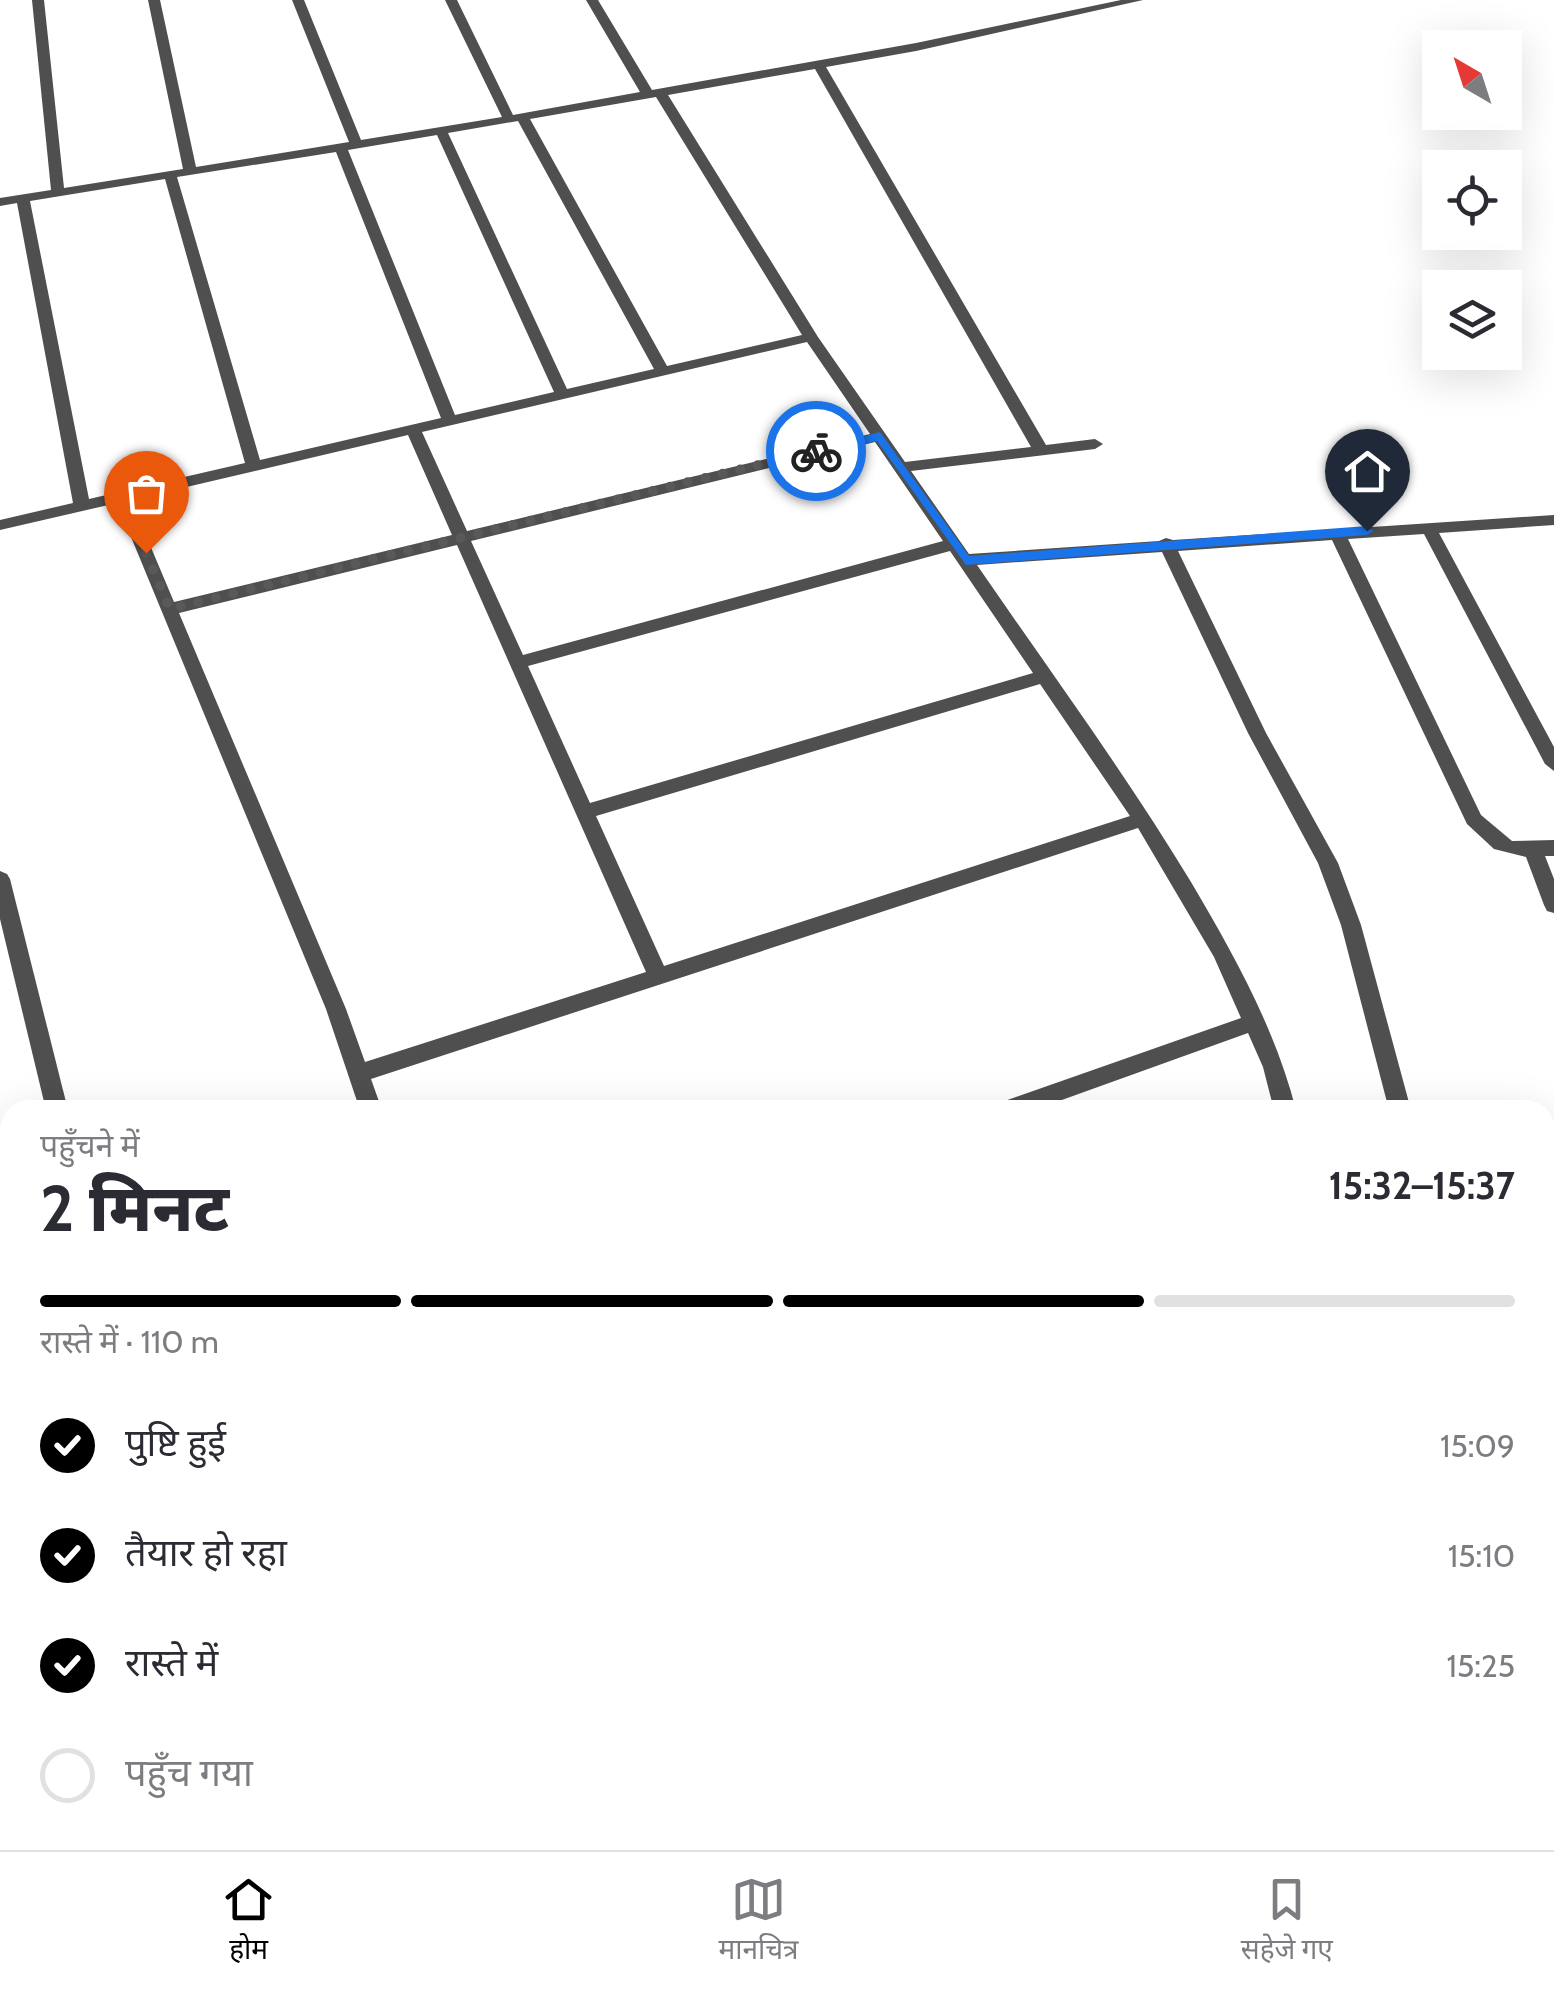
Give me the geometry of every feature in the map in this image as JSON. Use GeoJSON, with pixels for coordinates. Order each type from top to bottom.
{"type":"FeatureCollection","features":[{"type":"Feature","properties":{"kind":"street"},"geometry":{"type":"LineString","coordinates":[[38,0],[58,193]]}},
{"type":"Feature","properties":{"kind":"street"},"geometry":{"type":"LineString","coordinates":[[154,0],[190,171]]}},
{"type":"Feature","properties":{"kind":"street"},"geometry":{"type":"LineString","coordinates":[[298,0],[450,420]]}},
{"type":"Feature","properties":{"kind":"street"},"geometry":{"type":"LineString","coordinates":[[451,0],[663,371]]}},
{"type":"Feature","properties":{"kind":"street"},"geometry":{"type":"LineString","coordinates":[[592,0],[811,336],[1143,820],[1223,954],[1274,1067],[1282,1100]]}},
{"type":"Feature","properties":{"kind":"street"},"geometry":{"type":"LineString","coordinates":[[0,202],[441,132],[1037,24],[1136,0]]}},
{"type":"Feature","properties":{"kind":"street"},"geometry":{"type":"LineString","coordinates":[[818,64],[1041,450]]}},
{"type":"Feature","properties":{"kind":"street"},"geometry":{"type":"LineString","coordinates":[[441,132],[562,394]]}},
{"type":"Feature","properties":{"kind":"street"},"geometry":{"type":"LineString","coordinates":[[170,174],[254,466]]}},
{"type":"Feature","properties":{"kind":"street"},"geometry":{"type":"LineString","coordinates":[[23,198],[82,506]]}},
{"type":"Feature","properties":{"kind":"street"},"geometry":{"type":"LineString","coordinates":[[0,525],[811,336]]}},
{"type":"Feature","properties":{"kind":"street"},"geometry":{"type":"LineString","coordinates":[[413,429],[658,976]]}},
{"type":"Feature","properties":{"kind":"street"},"geometry":{"type":"LineString","coordinates":[[170,609],[880,436]]}},
{"type":"Feature","properties":{"kind":"street"},"geometry":{"type":"LineString","coordinates":[[901,467],[1095,444]]}},
{"type":"Feature","properties":{"kind":"street"},"geometry":{"type":"LineString","coordinates":[[122,496],[367,1100]]}},
{"type":"Feature","properties":{"kind":"street"},"geometry":{"type":"LineString","coordinates":[[966,560],[1554,520]]}},
{"type":"Feature","properties":{"kind":"street"},"geometry":{"type":"LineString","coordinates":[[1428,527],[1554,764]]}},
{"type":"Feature","properties":{"kind":"street"},"geometry":{"type":"LineString","coordinates":[[1337,532],[1474,819],[1494,842],[1507,850],[1554,848]]}},
{"type":"Feature","properties":{"kind":"street"},"geometry":{"type":"LineString","coordinates":[[518,663],[954,544]]}},
{"type":"Feature","properties":{"kind":"street"},"geometry":{"type":"LineString","coordinates":[[1166,544],[1257,733],[1328,863],[1350,925],[1397,1100]]}},
{"type":"Feature","properties":{"kind":"street"},"geometry":{"type":"LineString","coordinates":[[584,812],[1045,676]]}},
{"type":"Feature","properties":{"kind":"street"},"geometry":{"type":"LineString","coordinates":[[358,1074],[1143,820]]}},
{"type":"Feature","properties":{"kind":"street"},"geometry":{"type":"LineString","coordinates":[[1533,850],[1554,905]]}},
{"type":"Feature","properties":{"kind":"street"},"geometry":{"type":"LineString","coordinates":[[0,879],[55,1100]]}},
{"type":"Feature","properties":{"kind":"street"},"geometry":{"type":"LineString","coordinates":[[1035,1100],[1255,1022]]}},
{"type":"Feature","properties":{"kind":"way so far"},"geometry":{"type":"LineString","coordinates":[[146,553],[170,609],[816,451]]}},
{"type":"Feature","properties":{"kind":"route"},"geometry":{"type":"LineString","coordinates":[[816,451],[880,436],[966,560],[1367,531]]}}]}
